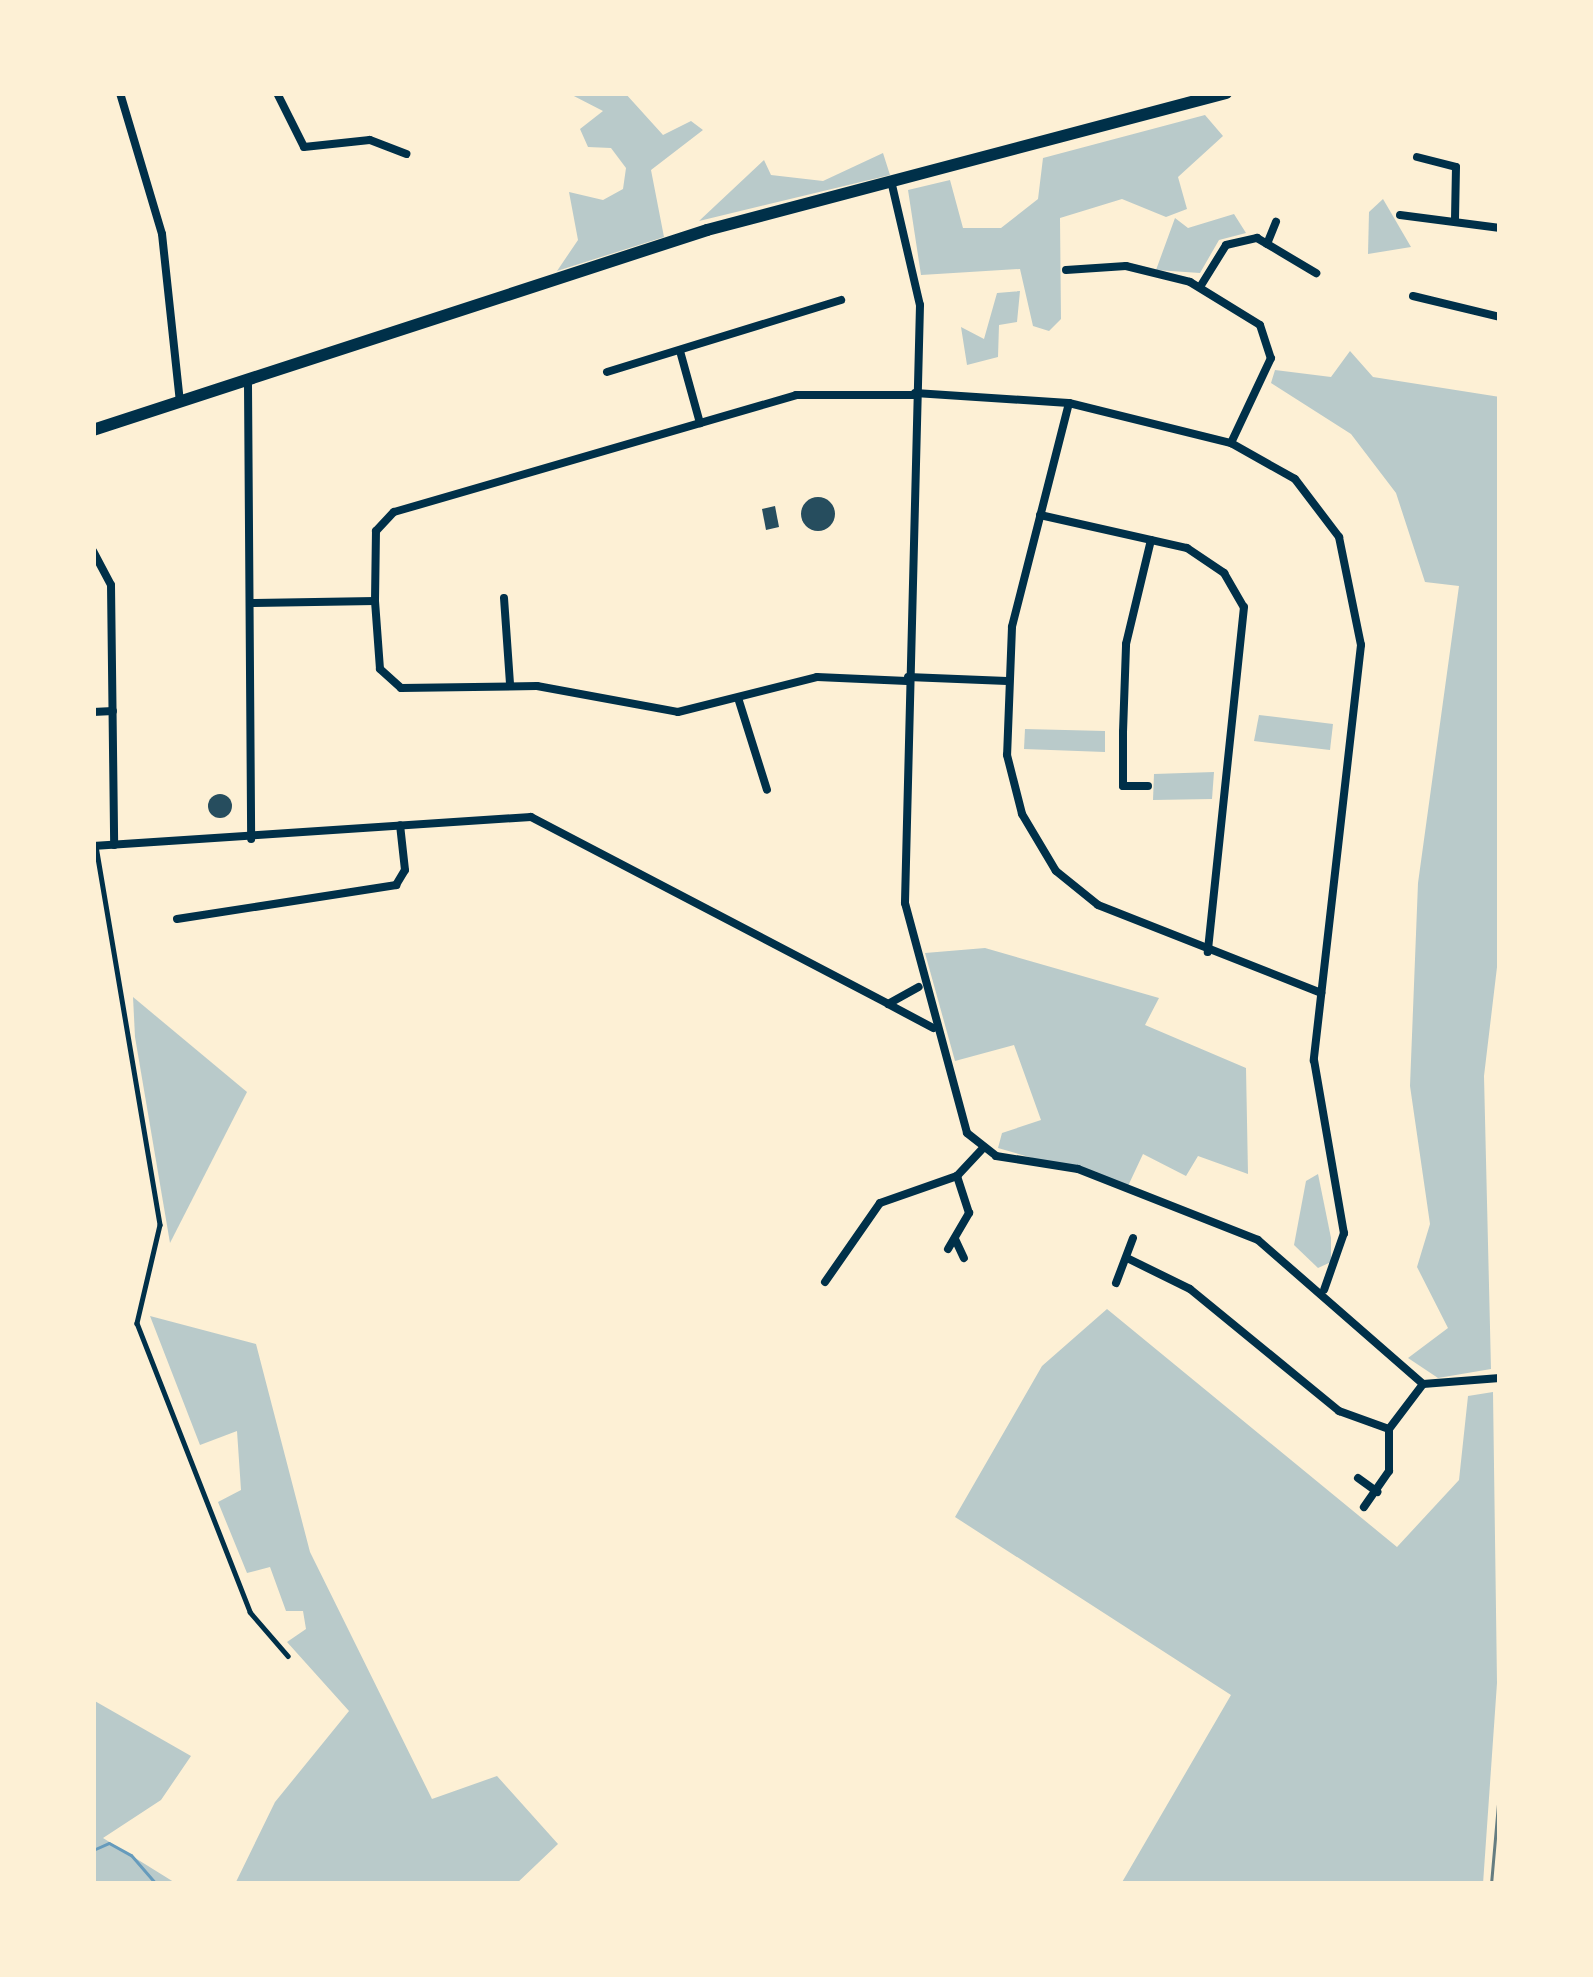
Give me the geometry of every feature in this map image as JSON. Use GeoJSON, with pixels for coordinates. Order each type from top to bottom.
{"type":"FeatureCollection","features":[{"type":"Feature","properties":{"kind":"main road"},"geometry":{"type":"LineString","coordinates":[[93,430],[248,385],[707,230],[1226,93]]}},
{"type":"Feature","properties":{"kind":"street"},"geometry":{"type":"LineString","coordinates":[[120,93],[162,235],[180,405]]}},
{"type":"Feature","properties":{"kind":"street"},"geometry":{"type":"LineString","coordinates":[[277,93],[298,143],[345,145],[376,140],[406,154]]}},
{"type":"Feature","properties":{"kind":"street"},"geometry":{"type":"LineString","coordinates":[[1417,157],[1456,167],[1455,221]]}},
{"type":"Feature","properties":{"kind":"street"},"geometry":{"type":"LineString","coordinates":[[892,184],[920,305],[904,885],[920,986],[982,1149]]}},
{"type":"Feature","properties":{"kind":"street"},"geometry":{"type":"LineString","coordinates":[[1400,215],[1500,228]]}},
{"type":"Feature","properties":{"kind":"street"},"geometry":{"type":"LineString","coordinates":[[1268,244],[1276,222]]}},
{"type":"Feature","properties":{"kind":"street"},"geometry":{"type":"LineString","coordinates":[[1200,287],[1226,245],[1268,244],[1316,273]]}},
{"type":"Feature","properties":{"kind":"street"},"geometry":{"type":"LineString","coordinates":[[1066,270],[1126,266],[1200,287],[1270,342],[1231,443]]}},
{"type":"Feature","properties":{"kind":"street"},"geometry":{"type":"LineString","coordinates":[[1413,296],[1500,317]]}},
{"type":"Feature","properties":{"kind":"street"},"geometry":{"type":"LineString","coordinates":[[607,372],[841,300]]}},
{"type":"Feature","properties":{"kind":"street"},"geometry":{"type":"LineString","coordinates":[[680,350],[700,423]]}},
{"type":"Feature","properties":{"kind":"street"},"geometry":{"type":"LineString","coordinates":[[248,385],[251,839]]}},
{"type":"Feature","properties":{"kind":"street"},"geometry":{"type":"LineString","coordinates":[[1007,681],[830,675],[739,701],[660,711],[510,685],[391,685],[375,602],[374,541],[387,515],[805,394],[915,394],[1069,403],[1231,443],[1313,497],[1358,598],[1314,1095],[1344,1233],[1324,1290]]}},
{"type":"Feature","properties":{"kind":"street"},"geometry":{"type":"LineString","coordinates":[[1069,403],[1040,515],[1007,681],[1010,781],[1046,858],[1106,909],[1321,993]]}},
{"type":"Feature","properties":{"kind":"street"},"geometry":{"type":"LineString","coordinates":[[1040,515],[1151,540],[1216,566],[1247,619],[1208,952]]}},
{"type":"Feature","properties":{"kind":"street"},"geometry":{"type":"LineString","coordinates":[[1148,786],[1123,786],[1123,732],[1125,651],[1151,540]]}},
{"type":"Feature","properties":{"kind":"street"},"geometry":{"type":"LineString","coordinates":[[93,551],[111,585],[114,845]]}},
{"type":"Feature","properties":{"kind":"street"},"geometry":{"type":"LineString","coordinates":[[503,598],[510,685]]}},
{"type":"Feature","properties":{"kind":"street"},"geometry":{"type":"LineString","coordinates":[[252,603],[375,602]]}},
{"type":"Feature","properties":{"kind":"street"},"geometry":{"type":"LineString","coordinates":[[739,701],[767,790]]}},
{"type":"Feature","properties":{"kind":"street"},"geometry":{"type":"LineString","coordinates":[[93,712],[112,712]]}},
{"type":"Feature","properties":{"kind":"street"},"geometry":{"type":"LineString","coordinates":[[95,846],[251,839],[499,813],[563,828],[933,1028]]}},
{"type":"Feature","properties":{"kind":"street"},"geometry":{"type":"LineString","coordinates":[[177,919],[395,885],[405,870],[400,825]]}},
{"type":"Feature","properties":{"kind":"street"},"geometry":{"type":"LineString","coordinates":[[888,1004],[920,986]]}},
{"type":"Feature","properties":{"kind":"street"},"geometry":{"type":"LineString","coordinates":[[982,1149],[1078,1169],[1240,1231],[1324,1290],[1423,1384]]}},
{"type":"Feature","properties":{"kind":"street"},"geometry":{"type":"LineString","coordinates":[[825,1282],[886,1198],[957,1177],[982,1149]]}},
{"type":"Feature","properties":{"kind":"street"},"geometry":{"type":"LineString","coordinates":[[957,1177],[969,1214],[951,1244],[964,1258]]}},
{"type":"Feature","properties":{"kind":"street"},"geometry":{"type":"LineString","coordinates":[[1116,1283],[1133,1238]]}},
{"type":"Feature","properties":{"kind":"street"},"geometry":{"type":"LineString","coordinates":[[1127,1258],[1190,1289],[1339,1411],[1389,1429]]}},
{"type":"Feature","properties":{"kind":"street"},"geometry":{"type":"LineString","coordinates":[[1364,1507],[1376,1492],[1389,1429],[1423,1384],[1500,1378]]}},
{"type":"Feature","properties":{"kind":"street"},"geometry":{"type":"LineString","coordinates":[[1358,1478],[1376,1492]]}},
{"type":"Feature","properties":{"kind":"lane"},"geometry":{"type":"LineString","coordinates":[[95,846],[160,1226],[137,1323],[250,1612],[288,1656]]}},
{"type":"Feature","properties":{"kind":"shaded area"},"geometry":{"type":"Polygon","coordinates":[[[568,93],[625,93],[663,135],[691,121],[703,130],[651,170],[664,237],[557,271],[578,240],[569,192],[603,200],[623,189],[626,168],[611,148],[588,147],[580,129],[603,111],[568,93]]]}},
{"type":"Feature","properties":{"kind":"shaded area"},"geometry":{"type":"Polygon","coordinates":[[[1205,115],[1223,136],[1178,177],[1187,209],[1166,217],[1122,199],[1060,218],[1061,319],[1049,331],[1033,326],[1020,269],[921,275],[908,190],[950,180],[963,228],[1001,228],[1038,199],[1043,158],[1205,115]]]}},
{"type":"Feature","properties":{"kind":"shaded area"},"geometry":{"type":"Polygon","coordinates":[[[883,153],[890,175],[699,221],[764,160],[771,175],[823,181],[883,153]]]}},
{"type":"Feature","properties":{"kind":"shaded area"},"geometry":{"type":"Polygon","coordinates":[[[1383,199],[1411,247],[1368,254],[1369,212],[1383,199]]]}},
{"type":"Feature","properties":{"kind":"shaded area"},"geometry":{"type":"Polygon","coordinates":[[[1234,214],[1246,233],[1219,240],[1200,273],[1156,270],[1175,218],[1188,228],[1234,214]]]}},
{"type":"Feature","properties":{"kind":"shaded area"},"geometry":{"type":"Polygon","coordinates":[[[1020,291],[1017,322],[999,325],[998,357],[967,365],[961,327],[984,339],[997,293],[1020,291]]]}},
{"type":"Feature","properties":{"kind":"shaded area"},"geometry":{"type":"Polygon","coordinates":[[[1350,351],[1373,377],[1500,397],[1500,942],[1484,1076],[1491,1369],[1438,1378],[1408,1358],[1448,1328],[1417,1267],[1430,1224],[1410,1086],[1418,883],[1459,586],[1425,582],[1396,493],[1351,434],[1271,383],[1275,370],[1331,377],[1350,351]]]}},
{"type":"Feature","properties":{"kind":"shaded area"},"geometry":{"type":"Polygon","coordinates":[[[1259,715],[1333,724],[1330,750],[1254,741],[1259,715]]]}},
{"type":"Feature","properties":{"kind":"shaded area"},"geometry":{"type":"Polygon","coordinates":[[[1025,729],[1105,731],[1105,752],[1024,749],[1025,729]]]}},
{"type":"Feature","properties":{"kind":"shaded area"},"geometry":{"type":"Polygon","coordinates":[[[1214,772],[1212,799],[1153,800],[1154,774],[1214,772]]]}},
{"type":"Feature","properties":{"kind":"shaded area"},"geometry":{"type":"Polygon","coordinates":[[[985,948],[1159,998],[1145,1025],[1246,1068],[1248,1174],[1198,1156],[1186,1176],[1143,1154],[1128,1186],[998,1148],[1002,1133],[1041,1120],[1014,1045],[955,1061],[925,953],[985,948]]]}},
{"type":"Feature","properties":{"kind":"shaded area"},"geometry":{"type":"Polygon","coordinates":[[[133,997],[247,1092],[170,1243],[135,1037],[133,997]]]}},
{"type":"Feature","properties":{"kind":"shaded area"},"geometry":{"type":"Polygon","coordinates":[[[1318,1174],[1331,1262],[1318,1268],[1294,1245],[1306,1181],[1318,1174]]]}},
{"type":"Feature","properties":{"kind":"shaded area"},"geometry":{"type":"Polygon","coordinates":[[[1107,1309],[1397,1547],[1459,1480],[1468,1396],[1493,1392],[1497,1683],[1483,1884],[1121,1884],[1231,1695],[955,1517],[1042,1366],[1107,1309]]]}},
{"type":"Feature","properties":{"kind":"shaded area"},"geometry":{"type":"Polygon","coordinates":[[[150,1316],[256,1344],[310,1552],[432,1799],[497,1776],[558,1844],[516,1884],[235,1884],[275,1802],[349,1711],[287,1642],[306,1629],[303,1611],[286,1611],[270,1567],[247,1573],[218,1502],[241,1490],[237,1431],[200,1445],[150,1316]]]}},
{"type":"Feature","properties":{"kind":"shaded area"},"geometry":{"type":"Polygon","coordinates":[[[93,1700],[191,1756],[161,1800],[103,1838],[177,1884],[93,1884],[93,1700]]]}},
{"type":"Feature","properties":{"kind":"building"},"geometry":{"type":"Polygon","coordinates":[[[818,497],[830,502],[835,514],[830,526],[818,531],[806,526],[801,514],[806,502],[818,497]]]}},
{"type":"Feature","properties":{"kind":"building"},"geometry":{"type":"Polygon","coordinates":[[[775,506],[779,527],[766,530],[762,509],[775,506]]]}},
{"type":"Feature","properties":{"kind":"building"},"geometry":{"type":"Polygon","coordinates":[[[220,794],[229,797],[229,815],[220,818],[211,815],[208,806],[211,797],[220,794]]]}},
{"type":"Feature","properties":{"kind":"waterway"},"geometry":{"type":"LineString","coordinates":[[93,1850],[109,1843],[131,1855],[156,1884]]}},
{"type":"Feature","properties":{"kind":"railway"},"geometry":{"type":"LineString","coordinates":[[1500,1038],[1500,1409]]}},
{"type":"Feature","properties":{"kind":"railway"},"geometry":{"type":"LineString","coordinates":[[1491,1884],[1500,1781]]}}]}
